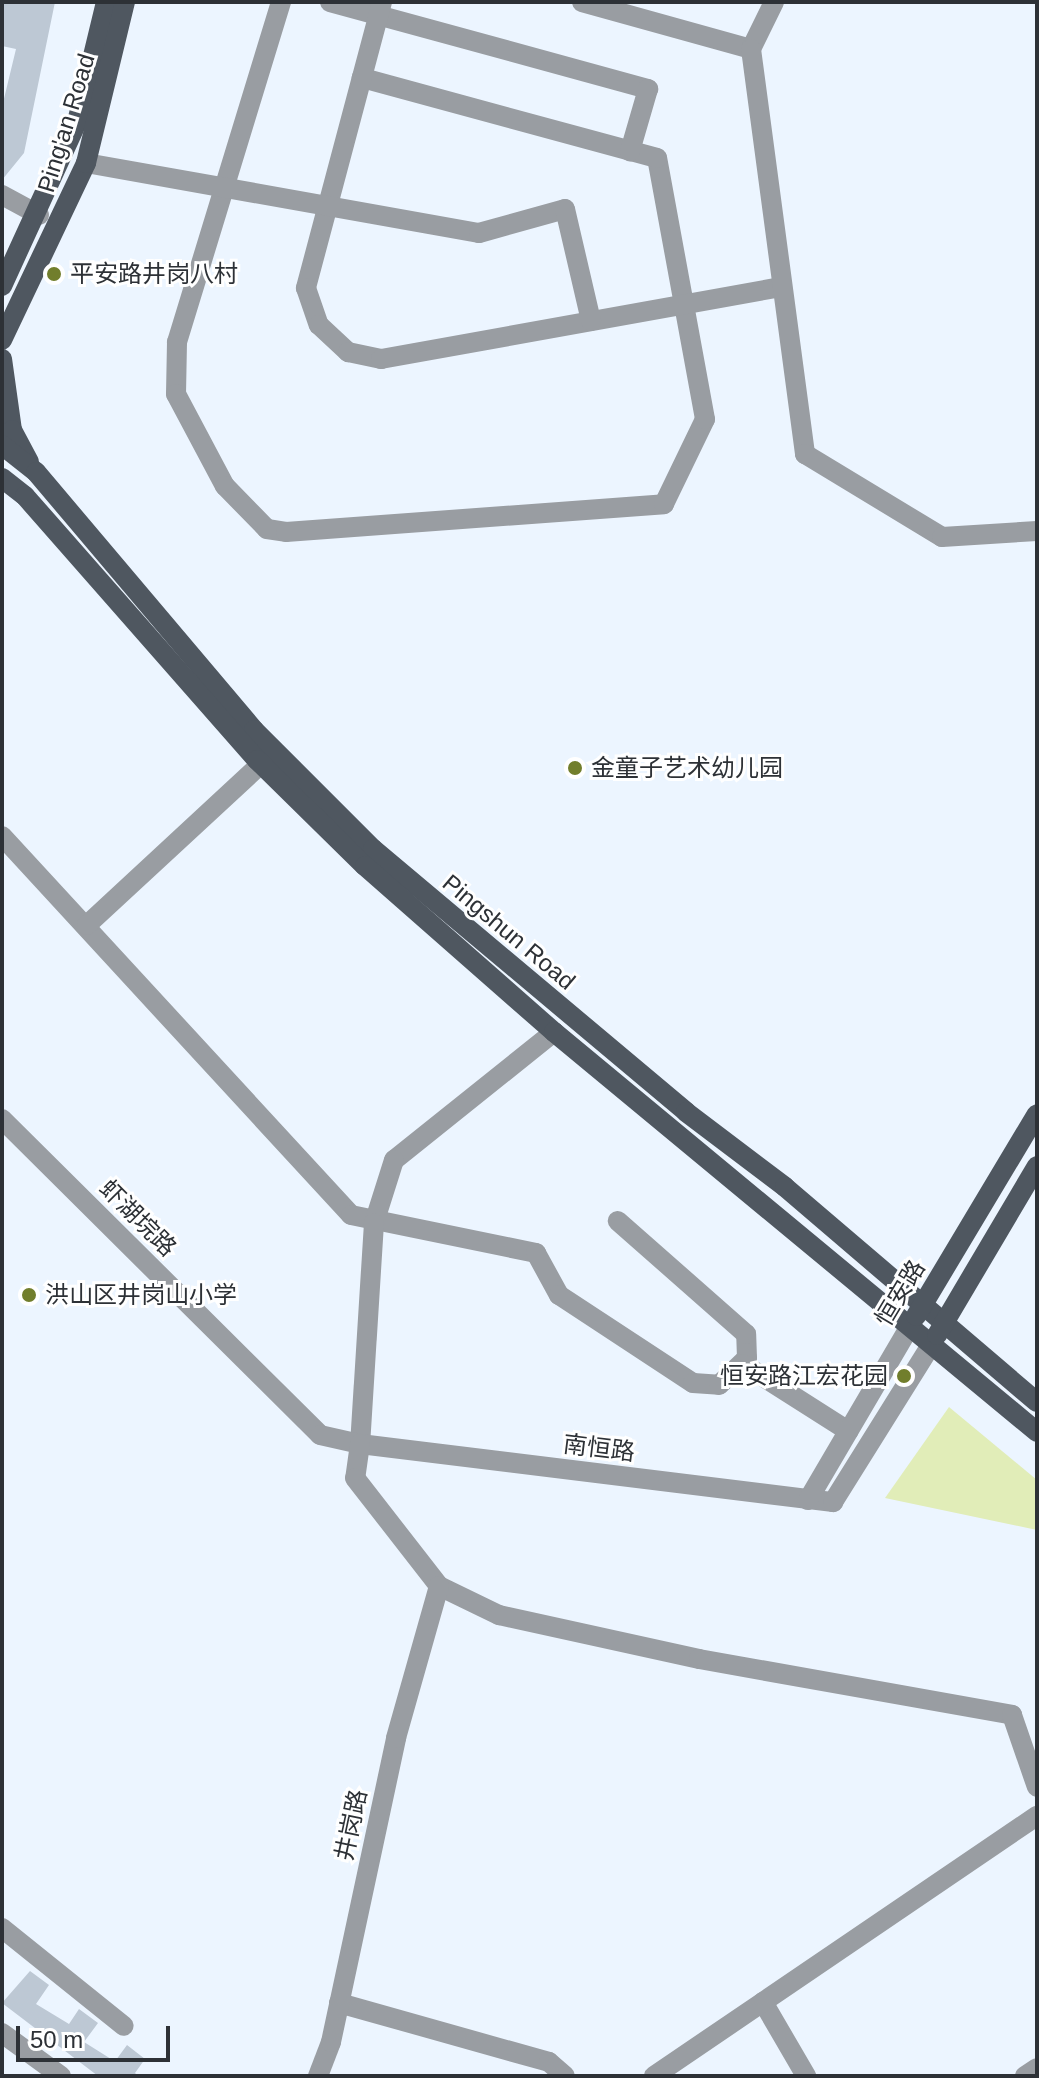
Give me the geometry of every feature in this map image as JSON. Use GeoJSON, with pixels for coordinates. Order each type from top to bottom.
{"type":"FeatureCollection","features":[{"type":"Feature","properties":{"kind":"main road","name":"Ping'an Road"},"geometry":{"type":"LineString","coordinates":[[2,286],[39,215],[77,122],[106,2]]}},
{"type":"Feature","properties":{"kind":"main road","name":"Ping'an Road"},"geometry":{"type":"LineString","coordinates":[[2,340],[86,163],[125,2]]}},
{"type":"Feature","properties":{"kind":"main road"},"geometry":{"type":"LineString","coordinates":[[2,359],[12,430],[36,472]]}},
{"type":"Feature","properties":{"kind":"main road","name":"Pingshun Road"},"geometry":{"type":"LineString","coordinates":[[2,445],[36,472],[254,730],[373,849],[696,1121],[785,1187],[1037,1402]]}},
{"type":"Feature","properties":{"kind":"main road","name":"Pingshun Road"},"geometry":{"type":"LineString","coordinates":[[2,478],[25,496],[261,764],[365,866],[554,1032],[1037,1432]]}},
{"type":"Feature","properties":{"kind":"main road","name":"恒安路"},"geometry":{"type":"LineString","coordinates":[[909,1328],[1037,1114]]}},
{"type":"Feature","properties":{"kind":"main road"},"geometry":{"type":"LineString","coordinates":[[931,1345],[1037,1166]]}},
{"type":"Feature","properties":{"kind":"street"},"geometry":{"type":"LineString","coordinates":[[281,2],[177,342],[176,394],[225,486],[267,529],[664,504],[705,419],[657,158],[362,78]]}},
{"type":"Feature","properties":{"kind":"street"},"geometry":{"type":"LineString","coordinates":[[330,2],[381,9],[648,89],[630,151]]}},
{"type":"Feature","properties":{"kind":"street"},"geometry":{"type":"LineString","coordinates":[[582,2],[751,49]]}},
{"type":"Feature","properties":{"kind":"street"},"geometry":{"type":"LineString","coordinates":[[774,2],[751,49],[805,454],[942,537],[1037,531]]}},
{"type":"Feature","properties":{"kind":"street"},"geometry":{"type":"LineString","coordinates":[[381,9],[306,288],[319,325],[348,352],[381,359],[782,287]]}},
{"type":"Feature","properties":{"kind":"street"},"geometry":{"type":"LineString","coordinates":[[86,163],[479,233],[565,209],[591,321]]}},
{"type":"Feature","properties":{"kind":"street"},"geometry":{"type":"LineString","coordinates":[[2,195],[39,215]]}},
{"type":"Feature","properties":{"kind":"street"},"geometry":{"type":"LineString","coordinates":[[87,925],[261,764]]}},
{"type":"Feature","properties":{"kind":"street"},"geometry":{"type":"LineString","coordinates":[[2,836],[351,1215],[374,1223],[536,1253],[559,1295],[693,1383],[719,1385],[743,1364],[746,1334],[618,1221]]}},
{"type":"Feature","properties":{"kind":"street"},"geometry":{"type":"LineString","coordinates":[[554,1032],[394,1160],[374,1223],[360,1444],[355,1478],[439,1586],[513,1618],[699,1659],[1012,1715],[1037,1787]]}},
{"type":"Feature","properties":{"kind":"street","name":"虾湖垸路"},"geometry":{"type":"LineString","coordinates":[[2,1119],[320,1435],[360,1444]]}},
{"type":"Feature","properties":{"kind":"street","name":"恒安路"},"geometry":{"type":"LineString","coordinates":[[808,1500],[909,1328]]}},
{"type":"Feature","properties":{"kind":"street","name":"南恒路"},"geometry":{"type":"LineString","coordinates":[[360,1444],[833,1502],[931,1345]]}},
{"type":"Feature","properties":{"kind":"street"},"geometry":{"type":"LineString","coordinates":[[743,1364],[848,1431]]}},
{"type":"Feature","properties":{"kind":"street","name":"井岗路"},"geometry":{"type":"LineString","coordinates":[[318,2076],[339,2003],[396,1738],[439,1586]]}},
{"type":"Feature","properties":{"kind":"street"},"geometry":{"type":"LineString","coordinates":[[654,2076],[1037,1816]]}},
{"type":"Feature","properties":{"kind":"street"},"geometry":{"type":"LineString","coordinates":[[2,1928],[124,2026]]}},
{"type":"Feature","properties":{"kind":"street"},"geometry":{"type":"LineString","coordinates":[[763,2002],[806,2076]]}},
{"type":"Feature","properties":{"kind":"street"},"geometry":{"type":"LineString","coordinates":[[339,2003],[549,2062],[565,2076]]}},
{"type":"Feature","properties":{"kind":"street"},"geometry":{"type":"LineString","coordinates":[[2,2033],[61,2076]]}},
{"type":"Feature","properties":{"kind":"street"},"geometry":{"type":"LineString","coordinates":[[1025,2076],[1037,2068]]}},
{"type":"Feature","properties":{"kind":"green space"},"geometry":{"type":"Polygon","coordinates":[[[949,1407],[1037,1480],[1037,1530],[885,1498],[949,1407]]]}},
{"type":"Feature","properties":{"kind":"building"},"geometry":{"type":"Polygon","coordinates":[[[2,2],[55,2],[24,153],[2,180],[2,107],[16,49],[2,46],[2,2]]]}},
{"type":"Feature","properties":{"kind":"building"},"geometry":{"type":"Polygon","coordinates":[[[30,1971],[49,1985],[36,2004],[69,2024],[79,2009],[98,2023],[84,2042],[116,2060],[127,2045],[145,2059],[135,2073],[138,2076],[98,2076],[2,2003],[30,1971]]]}},
{"type":"Feature","properties":{"kind":"place","name":"平安路井岗八村"},"geometry":{"type":"Point","coordinates":[54,274]}},
{"type":"Feature","properties":{"kind":"place","name":"金童子艺术幼儿园"},"geometry":{"type":"Point","coordinates":[575,768]}},
{"type":"Feature","properties":{"kind":"place","name":"洪山区井岗山小学"},"geometry":{"type":"Point","coordinates":[29,1295]}},
{"type":"Feature","properties":{"kind":"place","name":"恒安路江宏花园"},"geometry":{"type":"Point","coordinates":[904,1376]}}]}
